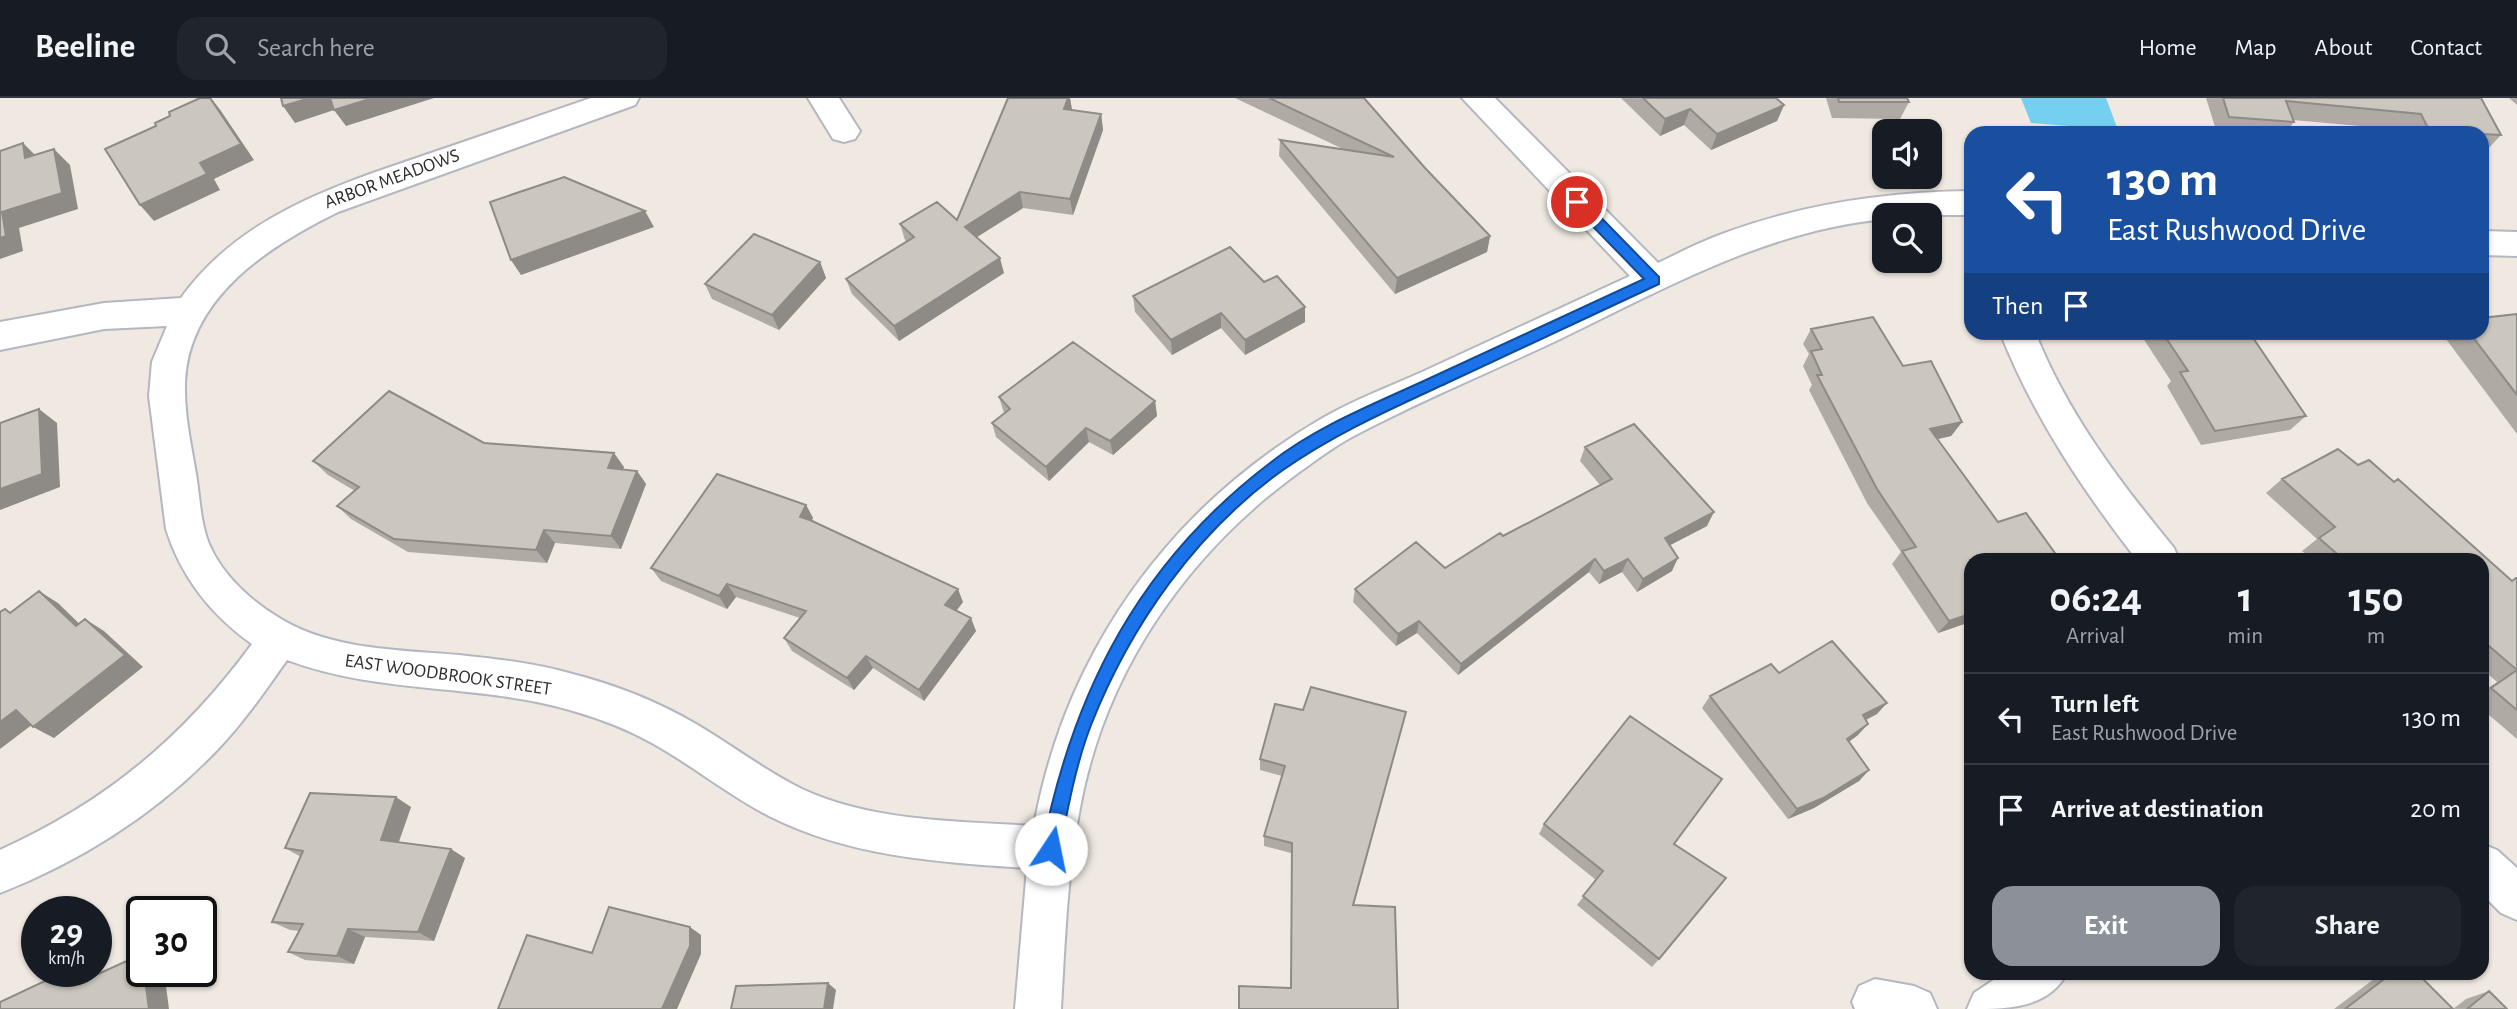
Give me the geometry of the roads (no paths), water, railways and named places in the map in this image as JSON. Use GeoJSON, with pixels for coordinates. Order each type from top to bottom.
{"type":"FeatureCollection","features":[{"type":"Feature","properties":{"kind":"street","name":"ARBOR MEADOWS"},"geometry":{"type":"LineString","coordinates":[[191,310],[209,285],[245,251],[287,221],[334,198],[624,98]]}},
{"type":"Feature","properties":{"kind":"street"},"geometry":{"type":"LineString","coordinates":[[823,98],[844,131]]}},
{"type":"Feature","properties":{"kind":"street"},"geometry":{"type":"LineString","coordinates":[[1477,98],[1654,280]]}},
{"type":"Feature","properties":{"kind":"street"},"geometry":{"type":"LineString","coordinates":[[1038,1009],[1051,849],[1059,805],[1082,726],[1119,644],[1167,573],[1215,518],[1276,466],[1336,428],[1732,243],[1789,223],[1863,208],[1915,203],[1964,203]]}},
{"type":"Feature","properties":{"kind":"street"},"geometry":{"type":"LineString","coordinates":[[2489,243],[2517,244]]}},
{"type":"Feature","properties":{"kind":"street"},"geometry":{"type":"LineString","coordinates":[[0,336],[104,316],[191,310]]}},
{"type":"Feature","properties":{"kind":"street","name":"EAST WOODBROOK STREET"},"geometry":{"type":"LineString","coordinates":[[191,310],[173,347],[166,379],[185,534],[208,578],[238,611],[279,639],[344,662],[490,676],[567,691],[650,721],[789,804],[855,828],[916,838],[1051,849]]}},
{"type":"Feature","properties":{"kind":"street"},"geometry":{"type":"LineString","coordinates":[[2021,340],[2058,417],[2115,504],[2155,553]]}},
{"type":"Feature","properties":{"kind":"street"},"geometry":{"type":"LineString","coordinates":[[0,872],[53,847],[119,806],[178,760],[227,710],[279,639]]}},
{"type":"Feature","properties":{"kind":"street"},"geometry":{"type":"LineString","coordinates":[[2489,872],[2517,898]]}},
{"type":"Feature","properties":{"kind":"street"},"geometry":{"type":"LineString","coordinates":[[1990,1009],[2033,980]]}},
{"type":"Feature","properties":{"kind":"water"},"geometry":{"type":"Polygon","coordinates":[[[2021,98],[2106,98],[2116,126],[2068,126],[2031,123],[2021,98]]]}}]}
